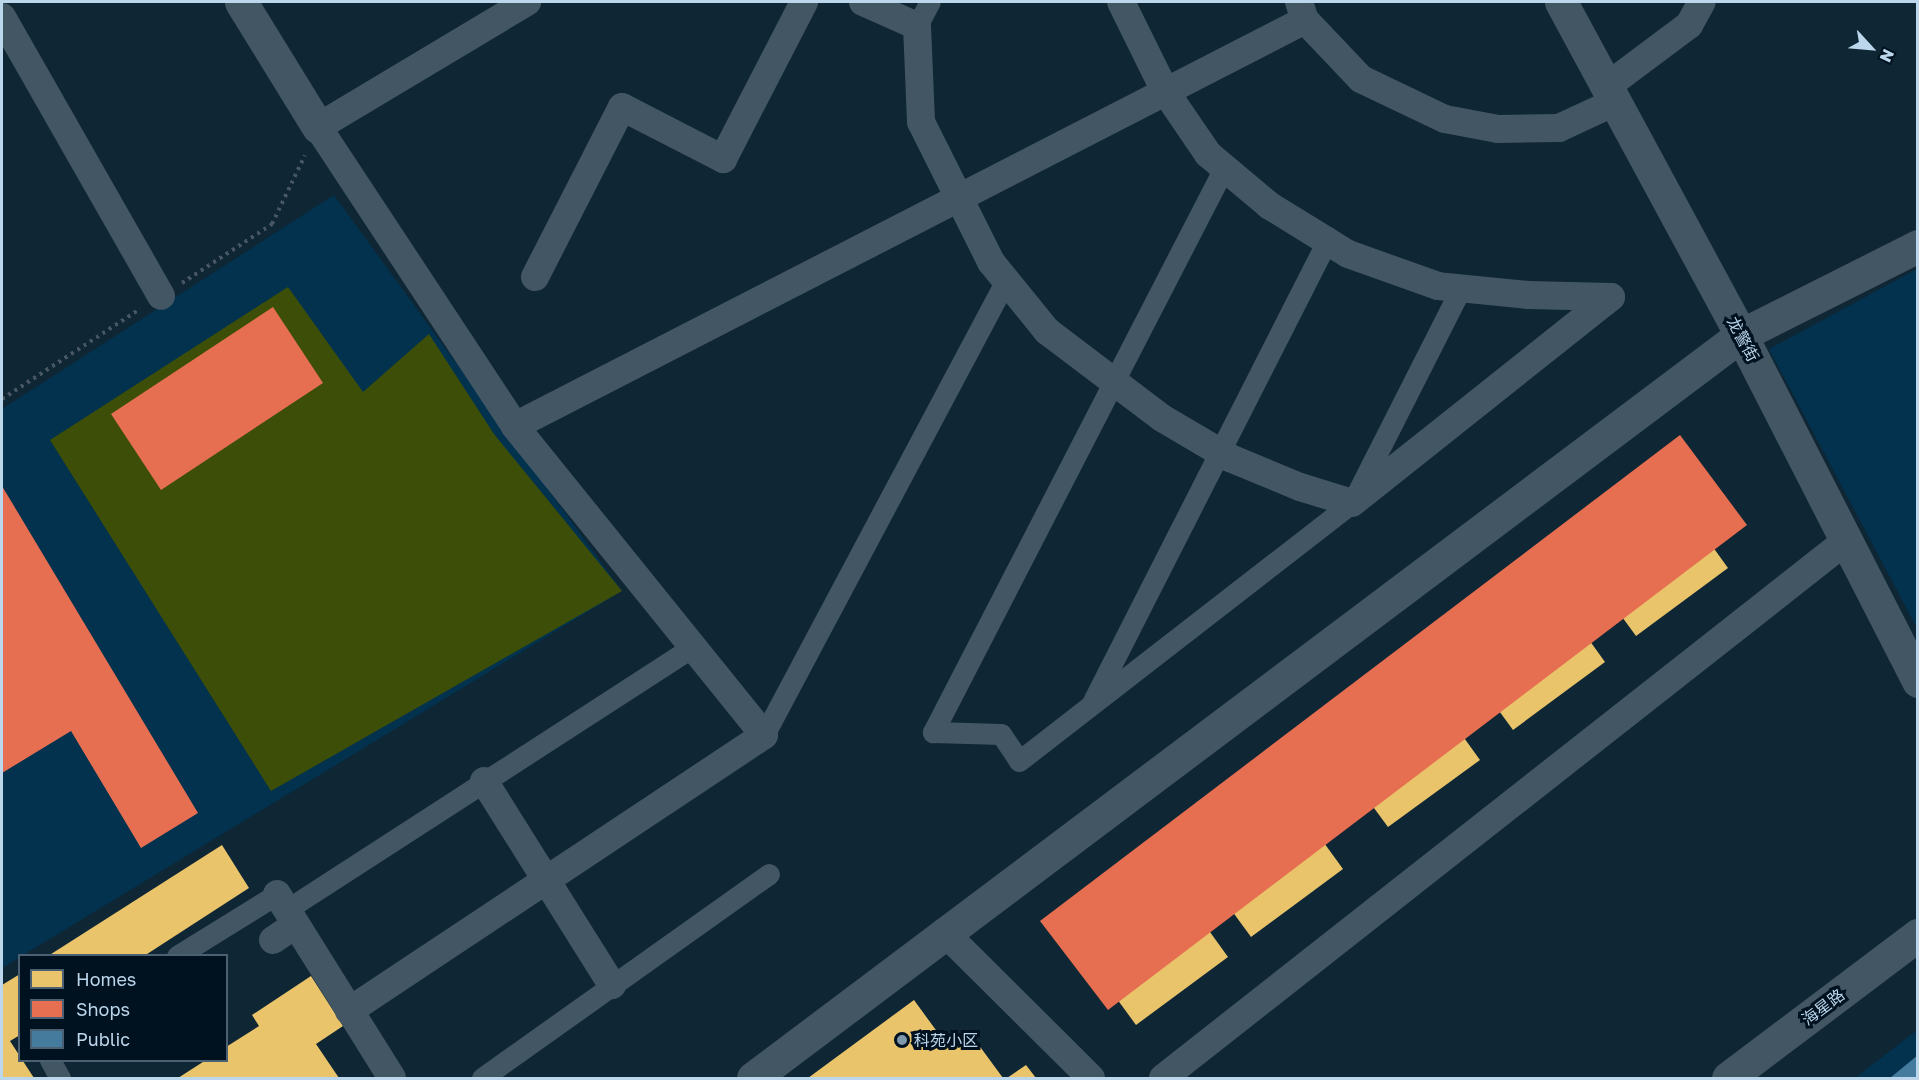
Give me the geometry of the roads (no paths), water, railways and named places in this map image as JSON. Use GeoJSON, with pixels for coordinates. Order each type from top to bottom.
{"type":"FeatureCollection","features":[{"type":"Feature","properties":{"kind":"street"},"geometry":{"type":"LineString","coordinates":[[241,2],[318,127],[515,426],[691,648],[764,735]]}},
{"type":"Feature","properties":{"kind":"street"},"geometry":{"type":"LineString","coordinates":[[318,127],[527,2]]}},
{"type":"Feature","properties":{"kind":"street"},"geometry":{"type":"LineString","coordinates":[[535,277],[622,107],[723,159],[804,2]]}},
{"type":"Feature","properties":{"kind":"street"},"geometry":{"type":"LineString","coordinates":[[863,2],[923,14],[921,122],[992,262],[1047,330],[1114,384],[1219,452],[1300,487],[1352,503]]}},
{"type":"Feature","properties":{"kind":"street"},"geometry":{"type":"LineString","coordinates":[[1121,2],[1165,91],[1208,154],[1270,206],[1348,254],[1438,286],[1528,295],[1611,297],[1352,503],[1019,761],[1001,734],[933,732],[1224,168]]}},
{"type":"Feature","properties":{"kind":"street","name":"龙警街"},"geometry":{"type":"LineString","coordinates":[[1561,2],[1742,335],[1917,681]]}},
{"type":"Feature","properties":{"kind":"street"},"geometry":{"type":"LineString","coordinates":[[515,426],[1165,91],[1302,10],[1361,79],[1445,120],[1498,129],[1559,128],[1610,94],[1689,25],[1702,2]]}},
{"type":"Feature","properties":{"kind":"street"},"geometry":{"type":"LineString","coordinates":[[2,17],[161,296]]}},
{"type":"Feature","properties":{"kind":"street"},"geometry":{"type":"LineString","coordinates":[[1090,705],[1327,241]]}},
{"type":"Feature","properties":{"kind":"street"},"geometry":{"type":"LineString","coordinates":[[753,1078],[944,932],[1742,335],[1917,246]]}},
{"type":"Feature","properties":{"kind":"street"},"geometry":{"type":"LineString","coordinates":[[349,1011],[764,735],[1006,280]]}},
{"type":"Feature","properties":{"kind":"street"},"geometry":{"type":"LineString","coordinates":[[1352,503],[1461,288]]}},
{"type":"Feature","properties":{"kind":"street"},"geometry":{"type":"LineString","coordinates":[[1163,1078],[1846,541]]}},
{"type":"Feature","properties":{"kind":"street"},"geometry":{"type":"LineString","coordinates":[[182,954],[283,917],[484,781],[691,648]]}},
{"type":"Feature","properties":{"kind":"street"},"geometry":{"type":"LineString","coordinates":[[484,781],[612,985]]}},
{"type":"Feature","properties":{"kind":"street"},"geometry":{"type":"LineString","coordinates":[[482,1078],[769,874]]}},
{"type":"Feature","properties":{"kind":"street"},"geometry":{"type":"LineString","coordinates":[[283,917],[349,1011],[392,1078]]}},
{"type":"Feature","properties":{"kind":"street"},"geometry":{"type":"LineString","coordinates":[[944,932],[1091,1078]]}},
{"type":"Feature","properties":{"kind":"street","name":"海星路"},"geometry":{"type":"LineString","coordinates":[[1728,1078],[1917,935]]}},
{"type":"Feature","properties":{"kind":"street"},"geometry":{"type":"LineString","coordinates":[[51,1062],[60,1078]]}},
{"type":"Feature","properties":{"kind":"place","name":"科苑小区"},"geometry":{"type":"Point","coordinates":[902,1040]}}]}
